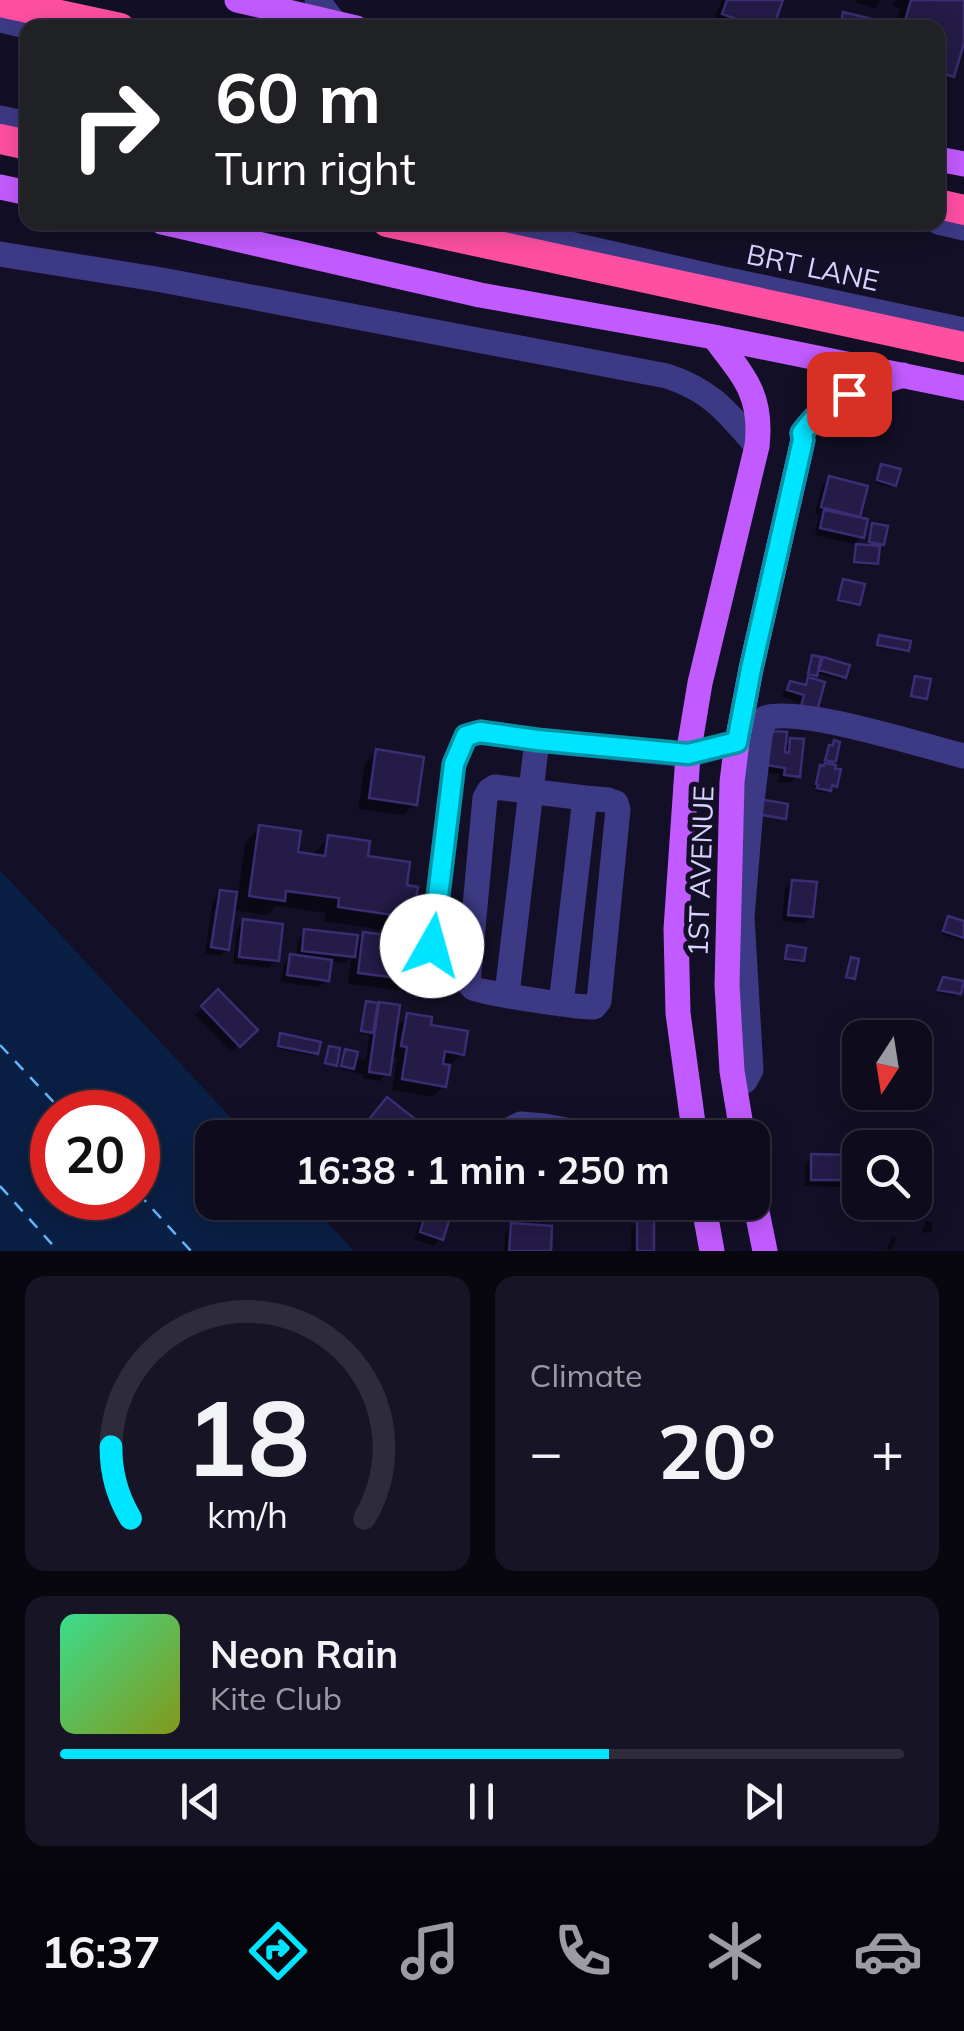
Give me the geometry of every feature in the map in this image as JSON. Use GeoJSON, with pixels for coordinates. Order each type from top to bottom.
{"type":"FeatureCollection","features":[{"type":"Feature","properties":{"kind":"highway"},"geometry":{"type":"LineString","coordinates":[[0,2],[83,20]]}},
{"type":"Feature","properties":{"kind":"highway"},"geometry":{"type":"LineString","coordinates":[[424,230],[964,347]]}},
{"type":"Feature","properties":{"kind":"main road"},"geometry":{"type":"LineString","coordinates":[[237,0],[323,20]]}},
{"type":"Feature","properties":{"kind":"main road"},"geometry":{"type":"LineString","coordinates":[[197,230],[480,295],[714,336],[964,388]]}},
{"type":"Feature","properties":{"kind":"main road","name":"1ST AVENUE"},"geometry":{"type":"LineString","coordinates":[[692,1120],[678,1012],[676,929],[688,754],[700,683],[756,446],[758,412],[752,392],[714,336]]}},
{"type":"Feature","properties":{"kind":"main road","name":"1ST AVENUE"},"geometry":{"type":"LineString","coordinates":[[740,1120],[726,985],[732,782],[751,669],[802,433],[828,404],[903,376]]}},
{"type":"Feature","properties":{"kind":"main road"},"geometry":{"type":"LineString","coordinates":[[706,1220],[712,1251]]}},
{"type":"Feature","properties":{"kind":"main road"},"geometry":{"type":"LineString","coordinates":[[759,1220],[765,1251]]}},
{"type":"Feature","properties":{"kind":"street"},"geometry":{"type":"LineString","coordinates":[[317,0],[339,20]]}},
{"type":"Feature","properties":{"kind":"street","name":"BRT LANE"},"geometry":{"type":"LineString","coordinates":[[509,230],[964,330]]}},
{"type":"Feature","properties":{"kind":"street"},"geometry":{"type":"LineString","coordinates":[[0,254],[162,280],[667,376],[706,392],[756,446]]}},
{"type":"Feature","properties":{"kind":"street"},"geometry":{"type":"LineString","coordinates":[[732,1071],[745,1081],[749,1077],[742,917],[751,809],[765,718],[775,715],[822,720],[964,756]]}},
{"type":"Feature","properties":{"kind":"street"},"geometry":{"type":"LineString","coordinates":[[427,986],[454,764],[466,736],[480,732],[688,754],[737,742]]}},
{"type":"Feature","properties":{"kind":"street"},"geometry":{"type":"LineString","coordinates":[[507,994],[537,740]]}},
{"type":"Feature","properties":{"kind":"street"},"geometry":{"type":"LineString","coordinates":[[494,787],[585,798],[608,800],[618,808],[599,1001],[594,1007],[561,1004],[475,989],[468,982],[488,791],[494,787]]}},
{"type":"Feature","properties":{"kind":"street"},"geometry":{"type":"LineString","coordinates":[[561,1004],[585,798]]}},
{"type":"Feature","properties":{"kind":"water"},"geometry":{"type":"Polygon","coordinates":[[[0,870],[233,1120],[195,1120],[195,1220],[325,1220],[354,1251],[0,1251],[0,870]]]}},
{"type":"Feature","properties":{"kind":"building"},"geometry":{"type":"Polygon","coordinates":[[[727,0],[783,0],[776,20],[739,20],[722,14],[727,0]]]}},
{"type":"Feature","properties":{"kind":"building"},"geometry":{"type":"Polygon","coordinates":[[[911,0],[964,0],[964,43],[954,77],[945,74],[945,20],[905,20],[911,0]]]}},
{"type":"Feature","properties":{"kind":"building"},"geometry":{"type":"Polygon","coordinates":[[[843,12],[876,20],[842,20],[843,12]]]}},
{"type":"Feature","properties":{"kind":"building"},"geometry":{"type":"Polygon","coordinates":[[[881,464],[901,469],[896,486],[877,480],[881,464]]]}},
{"type":"Feature","properties":{"kind":"building"},"geometry":{"type":"Polygon","coordinates":[[[829,476],[868,486],[860,517],[821,507],[829,476]]]}},
{"type":"Feature","properties":{"kind":"building"},"geometry":{"type":"Polygon","coordinates":[[[824,510],[868,519],[864,538],[820,528],[824,510]]]}},
{"type":"Feature","properties":{"kind":"building"},"geometry":{"type":"Polygon","coordinates":[[[872,523],[888,526],[884,545],[869,542],[872,523]]]}},
{"type":"Feature","properties":{"kind":"building"},"geometry":{"type":"Polygon","coordinates":[[[856,544],[880,546],[878,564],[854,562],[856,544]]]}},
{"type":"Feature","properties":{"kind":"building"},"geometry":{"type":"Polygon","coordinates":[[[843,579],[865,584],[860,605],[838,600],[843,579]]]}},
{"type":"Feature","properties":{"kind":"building"},"geometry":{"type":"Polygon","coordinates":[[[879,635],[911,641],[909,651],[877,645],[879,635]]]}},
{"type":"Feature","properties":{"kind":"building"},"geometry":{"type":"Polygon","coordinates":[[[812,655],[821,657],[817,676],[808,674],[812,655]]]}},
{"type":"Feature","properties":{"kind":"building"},"geometry":{"type":"Polygon","coordinates":[[[823,657],[850,665],[846,678],[819,670],[823,657]]]}},
{"type":"Feature","properties":{"kind":"building"},"geometry":{"type":"Polygon","coordinates":[[[915,676],[931,679],[927,699],[911,696],[915,676]]]}},
{"type":"Feature","properties":{"kind":"building"},"geometry":{"type":"Polygon","coordinates":[[[808,677],[825,682],[817,711],[801,706],[804,695],[787,690],[790,681],[806,685],[808,677]]]}},
{"type":"Feature","properties":{"kind":"building"},"geometry":{"type":"Polygon","coordinates":[[[770,731],[787,732],[785,752],[789,753],[790,738],[804,739],[800,777],[784,775],[785,768],[766,765],[770,731]]]}},
{"type":"Feature","properties":{"kind":"building"},"geometry":{"type":"Polygon","coordinates":[[[834,740],[840,742],[833,762],[825,760],[834,740]]]}},
{"type":"Feature","properties":{"kind":"building"},"geometry":{"type":"Polygon","coordinates":[[[376,749],[424,757],[417,805],[369,798],[376,749]]]}},
{"type":"Feature","properties":{"kind":"building"},"geometry":{"type":"Polygon","coordinates":[[[820,765],[841,769],[837,787],[832,785],[831,791],[817,788],[816,784],[820,765]]]}},
{"type":"Feature","properties":{"kind":"building"},"geometry":{"type":"Polygon","coordinates":[[[759,799],[788,804],[786,819],[757,814],[759,799]]]}},
{"type":"Feature","properties":{"kind":"building"},"geometry":{"type":"Polygon","coordinates":[[[259,825],[301,831],[298,852],[325,856],[328,835],[370,841],[368,856],[410,862],[407,885],[418,887],[413,918],[338,907],[339,898],[286,891],[285,901],[249,896],[259,825]]]}},
{"type":"Feature","properties":{"kind":"building"},"geometry":{"type":"Polygon","coordinates":[[[792,880],[817,882],[813,917],[788,915],[792,880]]]}},
{"type":"Feature","properties":{"kind":"building"},"geometry":{"type":"Polygon","coordinates":[[[220,890],[237,892],[229,950],[211,947],[220,890]]]}},
{"type":"Feature","properties":{"kind":"building"},"geometry":{"type":"Polygon","coordinates":[[[948,916],[964,921],[964,938],[943,931],[948,916]]]}},
{"type":"Feature","properties":{"kind":"building"},"geometry":{"type":"Polygon","coordinates":[[[243,919],[283,924],[279,961],[239,957],[243,919]]]}},
{"type":"Feature","properties":{"kind":"building"},"geometry":{"type":"Polygon","coordinates":[[[304,929],[358,935],[355,957],[302,951],[304,929]]]}},
{"type":"Feature","properties":{"kind":"building"},"geometry":{"type":"Polygon","coordinates":[[[363,932],[418,939],[413,980],[358,973],[363,932]]]}},
{"type":"Feature","properties":{"kind":"building"},"geometry":{"type":"Polygon","coordinates":[[[787,945],[806,948],[804,961],[785,959],[787,945]]]}},
{"type":"Feature","properties":{"kind":"building"},"geometry":{"type":"Polygon","coordinates":[[[290,954],[332,960],[329,981],[287,975],[290,954]]]}},
{"type":"Feature","properties":{"kind":"building"},"geometry":{"type":"Polygon","coordinates":[[[851,957],[859,959],[855,979],[846,977],[851,957]]]}},
{"type":"Feature","properties":{"kind":"building"},"geometry":{"type":"Polygon","coordinates":[[[943,977],[964,981],[961,994],[938,990],[943,977]]]}},
{"type":"Feature","properties":{"kind":"building"},"geometry":{"type":"Polygon","coordinates":[[[218,989],[258,1030],[240,1047],[201,1006],[218,989]]]}},
{"type":"Feature","properties":{"kind":"building"},"geometry":{"type":"Polygon","coordinates":[[[366,1001],[378,1003],[373,1033],[361,1031],[366,1001]]]}},
{"type":"Feature","properties":{"kind":"building"},"geometry":{"type":"Polygon","coordinates":[[[379,1002],[400,1005],[390,1075],[369,1072],[379,1002]]]}},
{"type":"Feature","properties":{"kind":"building"},"geometry":{"type":"Polygon","coordinates":[[[407,1013],[432,1017],[431,1025],[468,1031],[464,1055],[445,1051],[443,1064],[450,1065],[446,1087],[402,1079],[407,1047],[401,1046],[407,1013]]]}},
{"type":"Feature","properties":{"kind":"building"},"geometry":{"type":"Polygon","coordinates":[[[280,1033],[321,1042],[318,1054],[278,1046],[280,1033]]]}},
{"type":"Feature","properties":{"kind":"building"},"geometry":{"type":"Polygon","coordinates":[[[329,1046],[340,1048],[337,1066],[325,1063],[329,1046]]]}},
{"type":"Feature","properties":{"kind":"building"},"geometry":{"type":"Polygon","coordinates":[[[345,1049],[358,1052],[354,1069],[341,1066],[345,1049]]]}},
{"type":"Feature","properties":{"kind":"building"},"geometry":{"type":"Polygon","coordinates":[[[387,1097],[416,1120],[368,1120],[387,1097]]]}},
{"type":"Feature","properties":{"kind":"building"},"geometry":{"type":"Polygon","coordinates":[[[811,1154],[842,1155],[842,1180],[811,1180],[811,1154]]]}},
{"type":"Feature","properties":{"kind":"building"},"geometry":{"type":"Polygon","coordinates":[[[424,1220],[449,1220],[443,1240],[420,1232],[424,1220]]]}},
{"type":"Feature","properties":{"kind":"building"},"geometry":{"type":"Polygon","coordinates":[[[637,1220],[654,1220],[654,1251],[637,1251],[637,1220]]]}},
{"type":"Feature","properties":{"kind":"building"},"geometry":{"type":"Polygon","coordinates":[[[511,1223],[552,1226],[551,1251],[509,1251],[511,1223]]]}},
{"type":"Feature","properties":{"kind":"ferry route"},"geometry":{"type":"LineString","coordinates":[[0,1045],[42,1090]]}},
{"type":"Feature","properties":{"kind":"ferry route"},"geometry":{"type":"LineString","coordinates":[[0,1186],[58,1251]]}},
{"type":"Feature","properties":{"kind":"ferry route"},"geometry":{"type":"LineString","coordinates":[[160,1217],[191,1251]]}},
{"type":"Feature","properties":{"kind":"route"},"geometry":{"type":"LineString","coordinates":[[432,946],[454,764],[466,736],[480,732],[688,754],[737,742],[802,433],[828,404],[849,394]]}}]}
